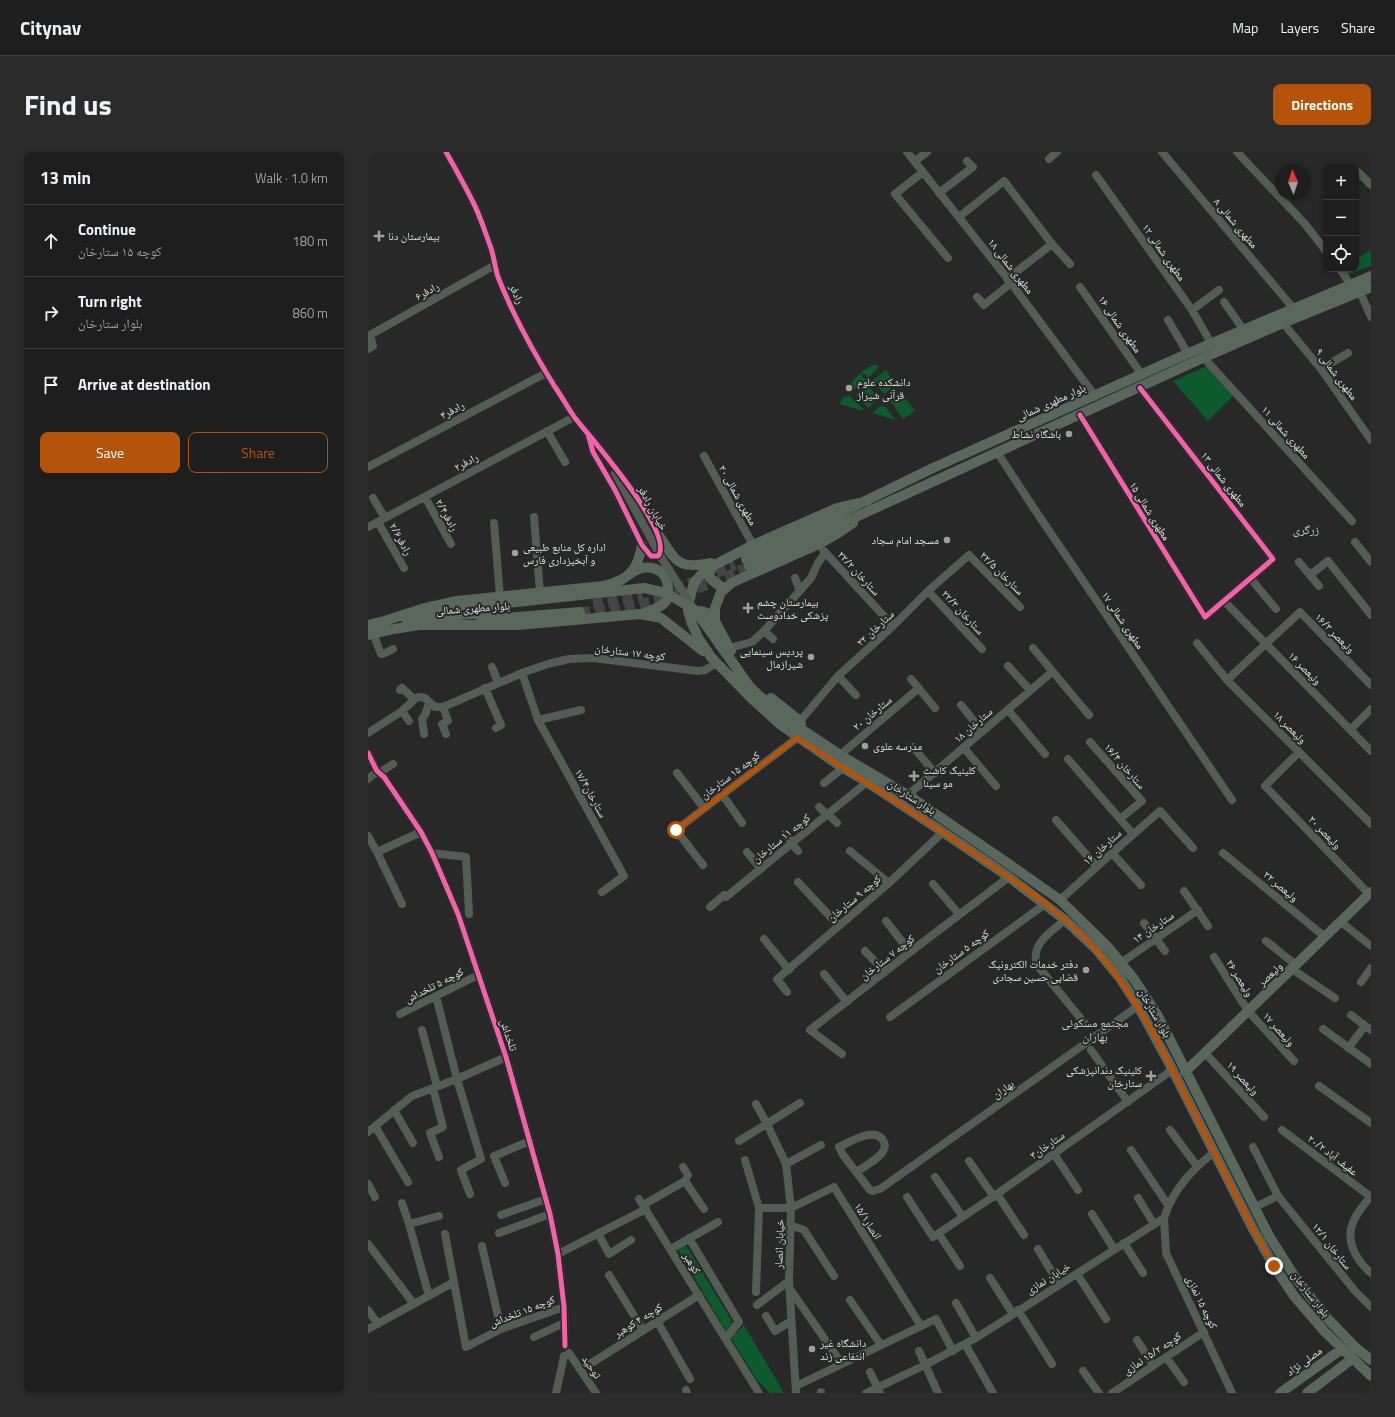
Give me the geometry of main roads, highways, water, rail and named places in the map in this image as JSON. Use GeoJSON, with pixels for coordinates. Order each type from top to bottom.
{"type":"FeatureCollection","features":[{"type":"Feature","properties":{"kind":"main road","name":"بلوار مطهرى شمالى"},"geometry":{"type":"LineString","coordinates":[[868,506],[933,468],[1243,329],[1371,276]]}},
{"type":"Feature","properties":{"kind":"main road","name":"بلوار مطهرى شمالى"},"geometry":{"type":"LineString","coordinates":[[747,562],[868,506],[997,452],[1283,323],[1371,287]]}},
{"type":"Feature","properties":{"kind":"main road"},"geometry":{"type":"LineString","coordinates":[[725,646],[714,616],[717,602],[724,588],[768,566],[819,544],[837,534],[868,506]]}},
{"type":"Feature","properties":{"kind":"main road"},"geometry":{"type":"LineString","coordinates":[[714,660],[699,640],[688,612],[694,583],[704,570],[717,562],[753,545],[837,508],[868,506]]}},
{"type":"Feature","properties":{"kind":"main road"},"geometry":{"type":"LineString","coordinates":[[412,625],[519,625],[640,614],[655,609],[666,600],[668,595],[665,558],[658,534],[673,557],[682,564],[692,566],[717,562]]}},
{"type":"Feature","properties":{"kind":"main road"},"geometry":{"type":"LineString","coordinates":[[625,578],[635,567],[641,556],[642,545]]}},
{"type":"Feature","properties":{"kind":"main road"},"geometry":{"type":"LineString","coordinates":[[717,562],[710,570],[709,576],[713,582],[724,588]]}},
{"type":"Feature","properties":{"kind":"main road"},"geometry":{"type":"LineString","coordinates":[[384,621],[439,604],[603,586],[619,582],[634,571],[647,568],[657,570],[662,573],[668,582]]}},
{"type":"Feature","properties":{"kind":"main road"},"geometry":{"type":"LineString","coordinates":[[384,621],[434,611],[579,596],[638,588],[651,589],[666,593],[695,610],[739,665],[753,680],[776,703],[800,721],[801,735]]}},
{"type":"Feature","properties":{"kind":"main road","name":"بلوار مطهرى شمالى"},"geometry":{"type":"LineString","coordinates":[[579,609],[412,625],[370,631],[384,621],[579,609]]}},
{"type":"Feature","properties":{"kind":"main road"},"geometry":{"type":"LineString","coordinates":[[694,627],[692,619],[693,616],[701,610],[707,613],[715,621]]}},
{"type":"Feature","properties":{"kind":"main road"},"geometry":{"type":"LineString","coordinates":[[640,614],[661,618],[714,660]]}},
{"type":"Feature","properties":{"kind":"main road","name":"بلوار ستارخان"},"geometry":{"type":"LineString","coordinates":[[725,646],[750,686],[801,735],[843,768],[944,832],[1009,877],[1065,920],[1096,949],[1120,978],[1138,1006],[1253,1229],[1274,1266],[1294,1296],[1325,1332],[1371,1376]]}},
{"type":"Feature","properties":{"kind":"main road","name":"بلوار ستارخان"},"geometry":{"type":"LineString","coordinates":[[714,660],[769,716],[908,795],[1060,900],[1107,946],[1122,962],[1158,1016],[1263,1224],[1296,1277],[1325,1316],[1355,1347],[1371,1360]]}},
{"type":"Feature","properties":{"kind":"main road","name":"ولیعصر"},"geometry":{"type":"LineString","coordinates":[[1186,1072],[1370,893]]}},
{"type":"Feature","properties":{"kind":"main road"},"geometry":{"type":"LineString","coordinates":[[1253,1229],[1263,1224]]}},
{"type":"Feature","properties":{"kind":"main road","name":"مصلی نژاد"},"geometry":{"type":"LineString","coordinates":[[1283,1392],[1342,1349]]}},
{"type":"Feature","properties":{"kind":"main road"},"geometry":{"type":"LineString","coordinates":[[1307,1393],[1352,1359]]}},
{"type":"Feature","properties":{"kind":"tunnel"},"geometry":{"type":"LineString","coordinates":[[660,593],[705,578],[735,565]]}},
{"type":"Feature","properties":{"kind":"tunnel"},"geometry":{"type":"LineString","coordinates":[[580,612],[660,600],[712,583],[749,566]]}},
{"type":"Feature","properties":{"kind":"tunnel"},"geometry":{"type":"LineString","coordinates":[[593,604],[643,597]]}},
{"type":"Feature","properties":{"kind":"place","name":"بیمارستان دنا"},"geometry":{"type":"Point","coordinates":[379,236]}},
{"type":"Feature","properties":{"kind":"place","name":"دانشکده علوم قرآنی شیراز"},"geometry":{"type":"Point","coordinates":[849,388]}},
{"type":"Feature","properties":{"kind":"place","name":"باشگاه نشاط"},"geometry":{"type":"Point","coordinates":[1069,434]}},
{"type":"Feature","properties":{"kind":"place","name":"مسجد امام سجاد"},"geometry":{"type":"Point","coordinates":[947,540]}},
{"type":"Feature","properties":{"kind":"place","name":"اداره کل منابع طبیعى و آبخیزدارى فارس"},"geometry":{"type":"Point","coordinates":[515,553]}},
{"type":"Feature","properties":{"kind":"place","name":"بیمارستان چشم پزشکی خدادوست"},"geometry":{"type":"Point","coordinates":[748,608]}},
{"type":"Feature","properties":{"kind":"place","name":"پردیس سینمایی شیرازمال"},"geometry":{"type":"Point","coordinates":[811,657]}},
{"type":"Feature","properties":{"kind":"place","name":"مدرسه علوی"},"geometry":{"type":"Point","coordinates":[865,746]}},
{"type":"Feature","properties":{"kind":"place","name":"کلینیک کاشت مو سینا"},"geometry":{"type":"Point","coordinates":[914,776]}},
{"type":"Feature","properties":{"kind":"place","name":"دفتر خدمات الکترونیک قضایی حسین سجادی"},"geometry":{"type":"Point","coordinates":[1086,970]}},
{"type":"Feature","properties":{"kind":"place","name":"کلینیک دندانپزشکی ستارخان"},"geometry":{"type":"Point","coordinates":[1151,1076]}},
{"type":"Feature","properties":{"kind":"place","name":"دانشگاه غیر انتفاعی زند"},"geometry":{"type":"Point","coordinates":[812,1349]}},
{"type":"Feature","properties":{"kind":"district","name":"زرگری"},"geometry":{"type":"Point","coordinates":[1306,530]}},
{"type":"Feature","properties":{"kind":"district","name":"مجتمع مسکونی بهاران"},"geometry":{"type":"Point","coordinates":[1095,1030]}}]}
